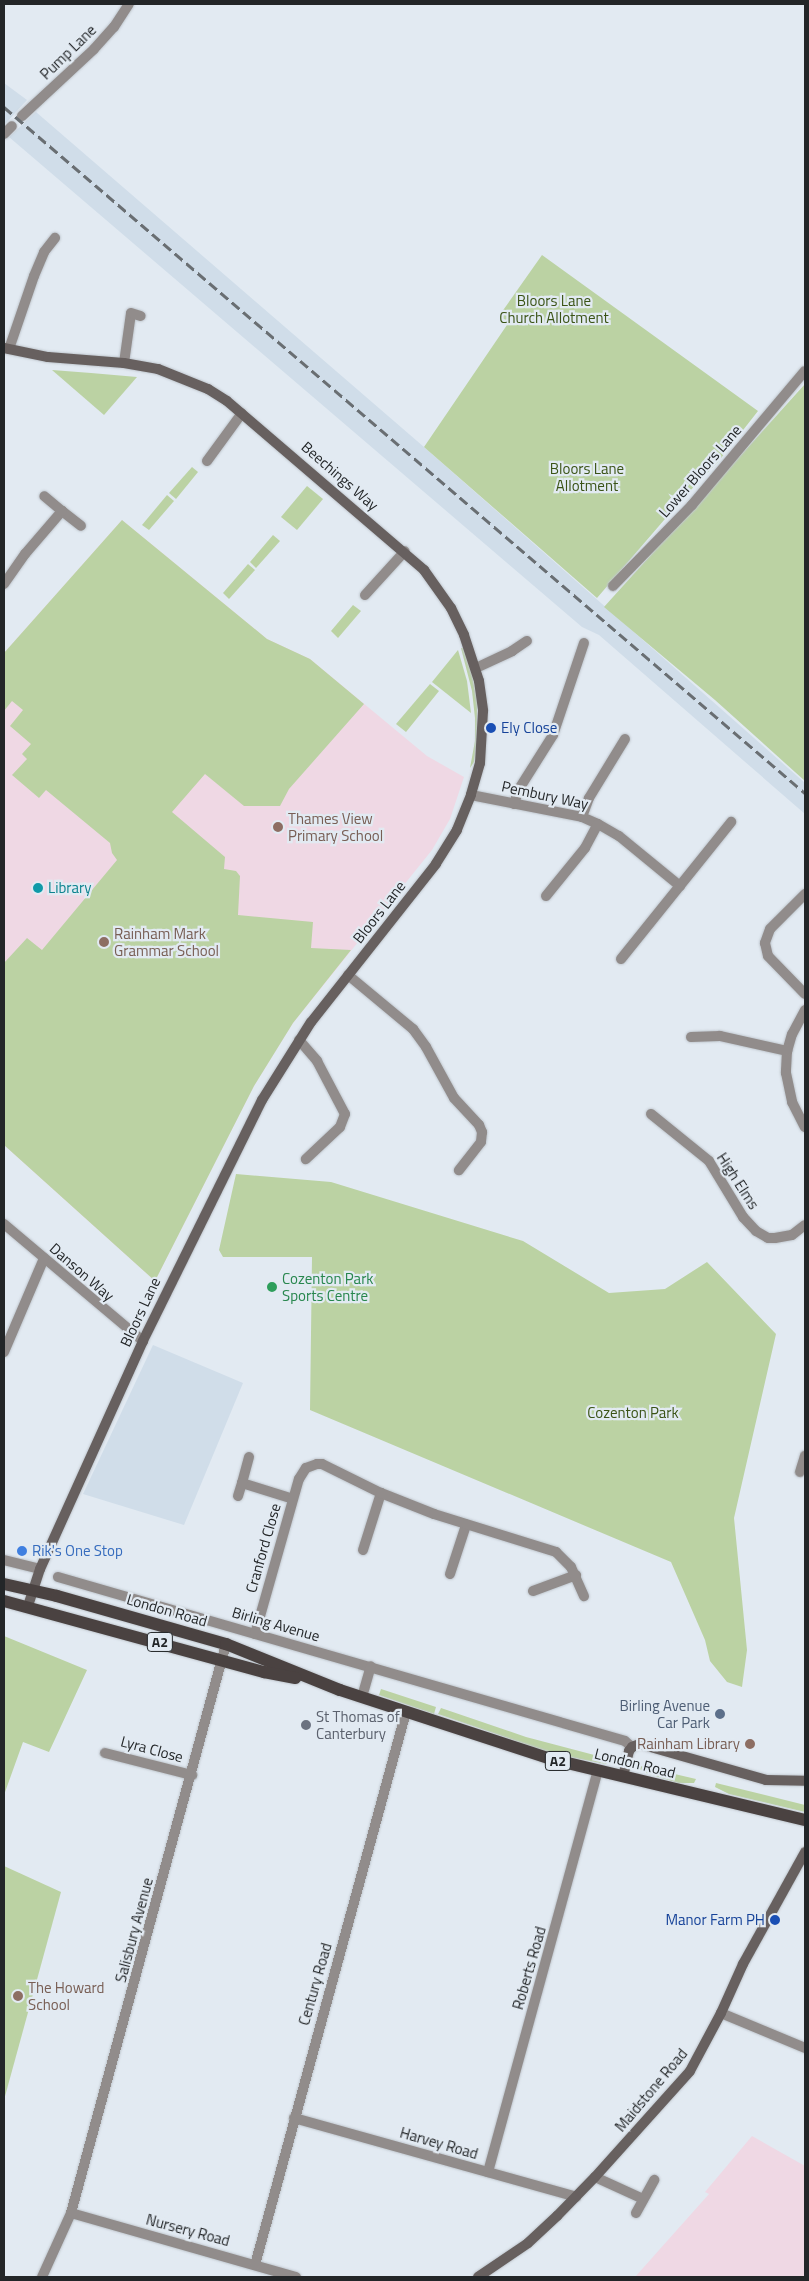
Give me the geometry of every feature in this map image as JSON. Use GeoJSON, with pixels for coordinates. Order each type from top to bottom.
{"type":"FeatureCollection","features":[{"type":"Feature","properties":{"kind":"main road","name":"London Road"},"geometry":{"type":"LineString","coordinates":[[4,1584],[33,1590],[226,1644],[317,1682],[523,1751],[598,1771],[805,1820]]}},
{"type":"Feature","properties":{"kind":"main road","name":"London Road"},"geometry":{"type":"LineString","coordinates":[[4,1601],[264,1672],[317,1682]]}},
{"type":"Feature","properties":{"kind":"street","name":"Pump Lane"},"geometry":{"type":"LineString","coordinates":[[22,116],[94,49],[114,27],[129,4]]}},
{"type":"Feature","properties":{"kind":"street"},"geometry":{"type":"LineString","coordinates":[[4,134],[12,126]]}},
{"type":"Feature","properties":{"kind":"street"},"geometry":{"type":"LineString","coordinates":[[6,349],[44,252],[55,238]]}},
{"type":"Feature","properties":{"kind":"street"},"geometry":{"type":"LineString","coordinates":[[124,363],[131,313],[141,316]]}},
{"type":"Feature","properties":{"kind":"street","name":"Beechings Way"},"geometry":{"type":"LineString","coordinates":[[6,349],[48,358],[124,363],[158,369],[208,389],[242,413],[405,551],[424,570],[447,602],[464,635],[476,668],[482,695],[483,728],[480,763],[471,795]]}},
{"type":"Feature","properties":{"kind":"street","name":"Lower Bloors Lane"},"geometry":{"type":"LineString","coordinates":[[613,586],[692,505],[805,371]]}},
{"type":"Feature","properties":{"kind":"street"},"geometry":{"type":"LineString","coordinates":[[207,462],[242,413]]}},
{"type":"Feature","properties":{"kind":"street"},"geometry":{"type":"LineString","coordinates":[[44,496],[81,526]]}},
{"type":"Feature","properties":{"kind":"street"},"geometry":{"type":"LineString","coordinates":[[4,584],[25,554],[62,511]]}},
{"type":"Feature","properties":{"kind":"street"},"geometry":{"type":"LineString","coordinates":[[365,595],[405,551]]}},
{"type":"Feature","properties":{"kind":"street"},"geometry":{"type":"LineString","coordinates":[[476,668],[512,651],[528,640]]}},
{"type":"Feature","properties":{"kind":"street"},"geometry":{"type":"LineString","coordinates":[[514,804],[520,789],[551,740],[584,643]]}},
{"type":"Feature","properties":{"kind":"street"},"geometry":{"type":"LineString","coordinates":[[582,817],[589,798],[625,740]]}},
{"type":"Feature","properties":{"kind":"street","name":"Pembury Way"},"geometry":{"type":"LineString","coordinates":[[471,795],[582,817],[619,836],[680,886]]}},
{"type":"Feature","properties":{"kind":"street","name":"Bloors Lane"},"geometry":{"type":"LineString","coordinates":[[28,1607],[40,1569],[143,1341],[262,1100],[299,1040],[439,859],[456,830],[471,795]]}},
{"type":"Feature","properties":{"kind":"street"},"geometry":{"type":"LineString","coordinates":[[621,959],[731,822]]}},
{"type":"Feature","properties":{"kind":"street"},"geometry":{"type":"LineString","coordinates":[[546,896],[585,848],[598,824]]}},
{"type":"Feature","properties":{"kind":"street"},"geometry":{"type":"LineString","coordinates":[[805,894],[770,929],[765,942],[768,956],[805,994]]}},
{"type":"Feature","properties":{"kind":"street"},"geometry":{"type":"LineString","coordinates":[[348,975],[413,1028],[426,1047],[448,1091],[480,1125],[482,1132],[481,1142],[460,1170]]}},
{"type":"Feature","properties":{"kind":"street"},"geometry":{"type":"LineString","coordinates":[[805,1010],[798,1021],[787,1051],[787,1087],[792,1102],[805,1127]]}},
{"type":"Feature","properties":{"kind":"street"},"geometry":{"type":"LineString","coordinates":[[691,1037],[720,1036],[787,1051]]}},
{"type":"Feature","properties":{"kind":"street"},"geometry":{"type":"LineString","coordinates":[[299,1040],[317,1061],[344,1114],[340,1127],[306,1159]]}},
{"type":"Feature","properties":{"kind":"street","name":"High Elms"},"geometry":{"type":"LineString","coordinates":[[651,1114],[708,1161],[743,1217],[756,1231],[768,1238],[775,1238],[792,1235],[805,1225]]}},
{"type":"Feature","properties":{"kind":"street","name":"Danson Way"},"geometry":{"type":"LineString","coordinates":[[4,1224],[143,1341]]}},
{"type":"Feature","properties":{"kind":"street"},"geometry":{"type":"LineString","coordinates":[[4,1352],[44,1258]]}},
{"type":"Feature","properties":{"kind":"street"},"geometry":{"type":"LineString","coordinates":[[800,1472],[805,1456]]}},
{"type":"Feature","properties":{"kind":"street"},"geometry":{"type":"LineString","coordinates":[[238,1496],[249,1457]]}},
{"type":"Feature","properties":{"kind":"street","name":"Cranford Close"},"geometry":{"type":"LineString","coordinates":[[255,1634],[292,1498],[302,1473],[310,1465],[317,1464],[331,1468],[381,1493],[466,1526],[549,1549],[566,1560],[576,1575],[584,1596]]}},
{"type":"Feature","properties":{"kind":"street","name":"Cranford Close"},"geometry":{"type":"LineString","coordinates":[[242,1483],[292,1498]]}},
{"type":"Feature","properties":{"kind":"street"},"geometry":{"type":"LineString","coordinates":[[363,1550],[381,1493]]}},
{"type":"Feature","properties":{"kind":"street"},"geometry":{"type":"LineString","coordinates":[[450,1574],[466,1526]]}},
{"type":"Feature","properties":{"kind":"street"},"geometry":{"type":"LineString","coordinates":[[4,1560],[40,1569]]}},
{"type":"Feature","properties":{"kind":"street"},"geometry":{"type":"LineString","coordinates":[[533,1592],[576,1575]]}},
{"type":"Feature","properties":{"kind":"street","name":"Birling Avenue"},"geometry":{"type":"LineString","coordinates":[[58,1578],[371,1666],[625,1741],[632,1747],[640,1744],[766,1780],[805,1780]]}},
{"type":"Feature","properties":{"kind":"street","name":"Salisbury Avenue"},"geometry":{"type":"LineString","coordinates":[[42,2277],[71,2213],[192,1775],[226,1644]]}},
{"type":"Feature","properties":{"kind":"street"},"geometry":{"type":"LineString","coordinates":[[362,1697],[371,1666]]}},
{"type":"Feature","properties":{"kind":"street","name":"Century Road"},"geometry":{"type":"LineString","coordinates":[[255,2265],[406,1712]]}},
{"type":"Feature","properties":{"kind":"street"},"geometry":{"type":"LineString","coordinates":[[623,1777],[632,1747]]}},
{"type":"Feature","properties":{"kind":"street","name":"Lyra Close"},"geometry":{"type":"LineString","coordinates":[[105,1753],[192,1775]]}},
{"type":"Feature","properties":{"kind":"street","name":"Roberts Road"},"geometry":{"type":"LineString","coordinates":[[488,2172],[598,1771]]}},
{"type":"Feature","properties":{"kind":"street","name":"Maidstone Road"},"geometry":{"type":"LineString","coordinates":[[478,2277],[528,2242],[576,2196],[690,2071],[722,2013],[743,1964],[805,1852]]}},
{"type":"Feature","properties":{"kind":"street"},"geometry":{"type":"LineString","coordinates":[[722,2013],[805,2048]]}},
{"type":"Feature","properties":{"kind":"street","name":"Harvey Road"},"geometry":{"type":"LineString","coordinates":[[294,2118],[576,2196]]}},
{"type":"Feature","properties":{"kind":"street"},"geometry":{"type":"LineString","coordinates":[[595,2177],[643,2199]]}},
{"type":"Feature","properties":{"kind":"street"},"geometry":{"type":"LineString","coordinates":[[636,2213],[654,2180]]}},
{"type":"Feature","properties":{"kind":"street","name":"Nursery Road"},"geometry":{"type":"LineString","coordinates":[[71,2213],[296,2277]]}},
{"type":"Feature","properties":{"kind":"shaded area"},"geometry":{"type":"Polygon","coordinates":[[[4,83],[27,100],[4,125],[4,83]]]}},
{"type":"Feature","properties":{"kind":"shaded area"},"geometry":{"type":"Polygon","coordinates":[[[36,112],[424,447],[805,783],[805,814],[599,635],[582,627],[9,137],[36,112]]]}},
{"type":"Feature","properties":{"kind":"shaded area","name":"Rainham Mark Grammar School"},"geometry":{"type":"Polygon","coordinates":[[[122,520],[267,639],[310,659],[427,756],[464,777],[450,819],[432,850],[293,1023],[254,1086],[155,1281],[4,1145],[4,653],[122,520]]]}},
{"type":"Feature","properties":{"kind":"shaded area"},"geometry":{"type":"Polygon","coordinates":[[[153,1345],[243,1383],[184,1525],[83,1494],[153,1345]]]}},
{"type":"Feature","properties":{"kind":"shaded area"},"geometry":{"type":"Polygon","coordinates":[[[752,2136],[805,2166],[805,2277],[635,2277],[709,2194],[705,2192],[752,2136]]]}},
{"type":"Feature","properties":{"kind":"green space","name":"Bloors Lane Allotment"},"geometry":{"type":"Polygon","coordinates":[[[542,255],[758,411],[718,462],[683,498],[597,598],[424,447],[509,322],[499,316],[542,255]]]}},
{"type":"Feature","properties":{"kind":"green space"},"geometry":{"type":"Polygon","coordinates":[[[52,370],[91,373],[137,377],[104,415],[52,370]]]}},
{"type":"Feature","properties":{"kind":"green space"},"geometry":{"type":"Polygon","coordinates":[[[805,384],[805,781],[715,700],[604,607],[805,384]]]}},
{"type":"Feature","properties":{"kind":"green space"},"geometry":{"type":"Polygon","coordinates":[[[192,467],[198,472],[176,499],[169,493],[192,467]]]}},
{"type":"Feature","properties":{"kind":"green space"},"geometry":{"type":"Polygon","coordinates":[[[307,486],[323,499],[297,530],[281,517],[307,486]]]}},
{"type":"Feature","properties":{"kind":"green space"},"geometry":{"type":"Polygon","coordinates":[[[167,495],[174,501],[149,530],[142,525],[167,495]]]}},
{"type":"Feature","properties":{"kind":"green space","name":"Rainham Mark Grammar School"},"geometry":{"type":"Polygon","coordinates":[[[122,520],[267,639],[310,659],[364,704],[289,789],[280,806],[244,806],[205,774],[172,812],[225,857],[224,869],[236,871],[240,876],[238,915],[313,922],[311,948],[351,950],[293,1023],[254,1086],[155,1281],[4,1145],[4,963],[27,938],[42,950],[117,860],[112,853],[110,843],[46,790],[39,798],[12,775],[27,759],[22,754],[31,744],[10,726],[23,710],[12,701],[4,711],[4,653],[122,520]]]}},
{"type":"Feature","properties":{"kind":"green space"},"geometry":{"type":"Polygon","coordinates":[[[273,535],[280,541],[256,568],[250,562],[273,535]]]}},
{"type":"Feature","properties":{"kind":"green space"},"geometry":{"type":"Polygon","coordinates":[[[248,564],[255,570],[229,599],[223,593],[248,564]]]}},
{"type":"Feature","properties":{"kind":"green space"},"geometry":{"type":"Polygon","coordinates":[[[353,605],[361,611],[338,638],[331,631],[353,605]]]}},
{"type":"Feature","properties":{"kind":"green space"},"geometry":{"type":"Polygon","coordinates":[[[461,648],[464,648],[472,675],[477,702],[477,741],[474,762],[470,768],[475,741],[475,718],[472,691],[461,648]]]}},
{"type":"Feature","properties":{"kind":"green space"},"geometry":{"type":"Polygon","coordinates":[[[458,650],[467,681],[471,713],[432,682],[458,650]]]}},
{"type":"Feature","properties":{"kind":"green space"},"geometry":{"type":"Polygon","coordinates":[[[430,684],[439,691],[406,732],[396,724],[430,684]]]}},
{"type":"Feature","properties":{"kind":"green space","name":"Cozenton Park"},"geometry":{"type":"Polygon","coordinates":[[[236,1174],[331,1182],[523,1241],[609,1293],[665,1289],[707,1262],[776,1334],[734,1518],[747,1650],[742,1687],[727,1682],[710,1661],[705,1640],[671,1562],[310,1410],[312,1257],[223,1257],[219,1250],[236,1174]]]}},
{"type":"Feature","properties":{"kind":"green space"},"geometry":{"type":"Polygon","coordinates":[[[4,1636],[87,1670],[49,1752],[23,1742],[4,1795],[4,1636]]]}},
{"type":"Feature","properties":{"kind":"green space"},"geometry":{"type":"Polygon","coordinates":[[[381,1689],[436,1707],[434,1714],[379,1695],[381,1689]]]}},
{"type":"Feature","properties":{"kind":"green space"},"geometry":{"type":"Polygon","coordinates":[[[441,1708],[526,1737],[617,1761],[606,1764],[554,1754],[438,1714],[441,1708]]]}},
{"type":"Feature","properties":{"kind":"green space"},"geometry":{"type":"Polygon","coordinates":[[[636,1765],[696,1779],[694,1783],[678,1783],[643,1772],[636,1765]]]}},
{"type":"Feature","properties":{"kind":"green space"},"geometry":{"type":"Polygon","coordinates":[[[716,1783],[805,1805],[805,1812],[729,1794],[715,1787],[716,1783]]]}},
{"type":"Feature","properties":{"kind":"green space","name":"The Howard School"},"geometry":{"type":"Polygon","coordinates":[[[4,1866],[61,1892],[4,2100],[4,1866]]]}},
{"type":"Feature","properties":{"kind":"railway"},"geometry":{"type":"LineString","coordinates":[[4,107],[805,793]]}},
{"type":"Feature","properties":{"kind":"place","name":"Ely Close"},"geometry":{"type":"Point","coordinates":[491,728]}},
{"type":"Feature","properties":{"kind":"place","name":"Thames View Primary School"},"geometry":{"type":"Point","coordinates":[278,827]}},
{"type":"Feature","properties":{"kind":"place","name":"Library"},"geometry":{"type":"Point","coordinates":[38,888]}},
{"type":"Feature","properties":{"kind":"place","name":"Rainham Mark Grammar School"},"geometry":{"type":"Point","coordinates":[104,942]}},
{"type":"Feature","properties":{"kind":"place","name":"Cozenton Park Sports Centre"},"geometry":{"type":"Point","coordinates":[272,1287]}},
{"type":"Feature","properties":{"kind":"place","name":"Rik's One Stop"},"geometry":{"type":"Point","coordinates":[22,1551]}},
{"type":"Feature","properties":{"kind":"place","name":"Birling Avenue Car Park"},"geometry":{"type":"Point","coordinates":[720,1714]}},
{"type":"Feature","properties":{"kind":"place","name":"St Thomas of Canterbury"},"geometry":{"type":"Point","coordinates":[306,1725]}},
{"type":"Feature","properties":{"kind":"place","name":"Rainham Library"},"geometry":{"type":"Point","coordinates":[750,1744]}},
{"type":"Feature","properties":{"kind":"place","name":"Manor Farm PH"},"geometry":{"type":"Point","coordinates":[775,1920]}},
{"type":"Feature","properties":{"kind":"place","name":"The Howard School"},"geometry":{"type":"Point","coordinates":[18,1996]}},
{"type":"Feature","properties":{"kind":"park label","name":"Bloors Lane Church Allotment"},"geometry":{"type":"Point","coordinates":[554,308]}}]}
